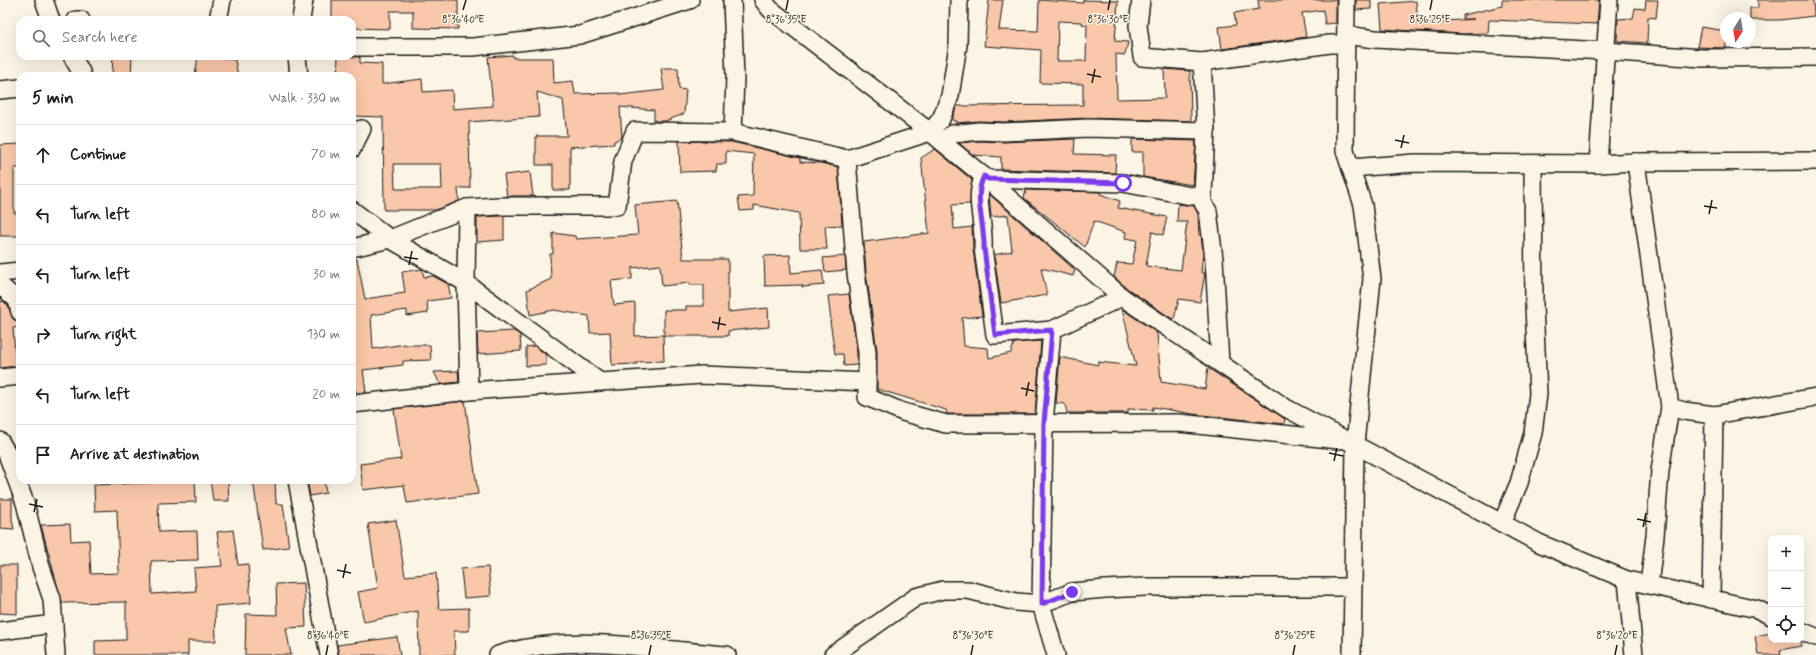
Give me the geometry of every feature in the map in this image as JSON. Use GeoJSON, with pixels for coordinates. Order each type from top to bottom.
{"type":"FeatureCollection","features":[{"type":"Feature","properties":{"kind":"street"},"geometry":{"type":"LineString","coordinates":[[44,0],[50,16]]}},
{"type":"Feature","properties":{"kind":"street"},"geometry":{"type":"LineString","coordinates":[[219,16],[222,0]]}},
{"type":"Feature","properties":{"kind":"street"},"geometry":{"type":"LineString","coordinates":[[302,16],[304,0]]}},
{"type":"Feature","properties":{"kind":"street"},"geometry":{"type":"LineString","coordinates":[[356,47],[473,47],[580,35],[690,0]]}},
{"type":"Feature","properties":{"kind":"street"},"geometry":{"type":"LineString","coordinates":[[732,0],[735,77],[733,132]]}},
{"type":"Feature","properties":{"kind":"street"},"geometry":{"type":"LineString","coordinates":[[763,0],[770,9],[986,177],[1122,296],[1286,408],[1539,544],[1627,580],[1757,609],[1768,614]]}},
{"type":"Feature","properties":{"kind":"street"},"geometry":{"type":"LineString","coordinates":[[936,137],[950,96],[958,45],[959,0]]}},
{"type":"Feature","properties":{"kind":"street"},"geometry":{"type":"LineString","coordinates":[[1141,0],[1138,25],[1142,57],[1202,62],[1330,44],[1346,40],[1383,40],[1605,51],[1702,58],[1816,57]]}},
{"type":"Feature","properties":{"kind":"street"},"geometry":{"type":"LineString","coordinates":[[1346,0],[1345,151],[1363,205],[1372,279],[1355,444],[1352,655]]}},
{"type":"Feature","properties":{"kind":"street"},"geometry":{"type":"LineString","coordinates":[[1598,164],[1609,0]]}},
{"type":"Feature","properties":{"kind":"street"},"geometry":{"type":"LineString","coordinates":[[74,60],[81,72]]}},
{"type":"Feature","properties":{"kind":"street"},"geometry":{"type":"LineString","coordinates":[[297,60],[299,72]]}},
{"type":"Feature","properties":{"kind":"street"},"geometry":{"type":"LineString","coordinates":[[1202,62],[1206,131],[1203,203],[1208,211],[1214,259],[1220,363]]}},
{"type":"Feature","properties":{"kind":"street"},"geometry":{"type":"LineString","coordinates":[[0,90],[16,88]]}},
{"type":"Feature","properties":{"kind":"street"},"geometry":{"type":"LineString","coordinates":[[356,247],[390,239],[467,208],[498,206],[617,206],[623,161],[635,131],[733,132],[847,159],[936,137],[979,131],[1004,132],[1088,128],[1206,131]]}},
{"type":"Feature","properties":{"kind":"street"},"geometry":{"type":"LineString","coordinates":[[356,130],[362,129],[356,141]]}},
{"type":"Feature","properties":{"kind":"street"},"geometry":{"type":"LineString","coordinates":[[847,159],[856,273],[867,352],[867,397],[903,412],[946,424],[1179,423],[1331,438],[1355,444]]}},
{"type":"Feature","properties":{"kind":"street"},"geometry":{"type":"LineString","coordinates":[[1351,168],[1416,163],[1598,164],[1636,162],[1816,161]]}},
{"type":"Feature","properties":{"kind":"street"},"geometry":{"type":"LineString","coordinates":[[1636,162],[1670,407],[1660,470],[1655,536],[1649,585]]}},
{"type":"Feature","properties":{"kind":"street"},"geometry":{"type":"LineString","coordinates":[[1502,523],[1519,483],[1533,433],[1538,394],[1534,306],[1533,164]]}},
{"type":"Feature","properties":{"kind":"street"},"geometry":{"type":"LineString","coordinates":[[986,177],[1123,183],[1191,196],[1203,194]]}},
{"type":"Feature","properties":{"kind":"street"},"geometry":{"type":"LineString","coordinates":[[986,177],[979,192],[984,248],[995,335],[1052,330],[1122,296]]}},
{"type":"Feature","properties":{"kind":"street"},"geometry":{"type":"LineString","coordinates":[[467,208],[466,283],[469,391]]}},
{"type":"Feature","properties":{"kind":"street"},"geometry":{"type":"LineString","coordinates":[[356,213],[390,239],[466,283],[600,382]]}},
{"type":"Feature","properties":{"kind":"street"},"geometry":{"type":"LineString","coordinates":[[0,273],[16,271]]}},
{"type":"Feature","properties":{"kind":"street"},"geometry":{"type":"LineString","coordinates":[[0,285],[16,299]]}},
{"type":"Feature","properties":{"kind":"street"},"geometry":{"type":"LineString","coordinates":[[1052,330],[1044,423],[1042,604],[1056,655]]}},
{"type":"Feature","properties":{"kind":"street"},"geometry":{"type":"LineString","coordinates":[[356,404],[469,391],[702,375],[867,382]]}},
{"type":"Feature","properties":{"kind":"street"},"geometry":{"type":"LineString","coordinates":[[0,378],[16,376]]}},
{"type":"Feature","properties":{"kind":"street"},"geometry":{"type":"LineString","coordinates":[[1670,407],[1684,411],[1714,415],[1816,397]]}},
{"type":"Feature","properties":{"kind":"street"},"geometry":{"type":"LineString","coordinates":[[1710,599],[1714,415]]}},
{"type":"Feature","properties":{"kind":"street"},"geometry":{"type":"LineString","coordinates":[[0,441],[6,450],[16,478]]}},
{"type":"Feature","properties":{"kind":"street"},"geometry":{"type":"LineString","coordinates":[[18,484],[25,503],[41,567],[52,599],[56,655]]}},
{"type":"Feature","properties":{"kind":"street"},"geometry":{"type":"LineString","coordinates":[[298,484],[329,655]]}},
{"type":"Feature","properties":{"kind":"street"},"geometry":{"type":"LineString","coordinates":[[1627,580],[1634,655]]}},
{"type":"Feature","properties":{"kind":"street"},"geometry":{"type":"LineString","coordinates":[[833,655],[916,597],[943,590],[968,590],[1016,602],[1042,604],[1072,592],[1146,587],[1352,587]]}},
{"type":"Feature","properties":{"kind":"street"},"geometry":{"type":"LineString","coordinates":[[0,630],[54,624]]}},
{"type":"Feature","properties":{"kind":"street"},"geometry":{"type":"LineString","coordinates":[[1804,632],[1816,637]]}},
{"type":"Feature","properties":{"kind":"street"},"geometry":{"type":"LineString","coordinates":[[507,653],[553,644],[614,644],[728,655]]}},
{"type":"Feature","properties":{"kind":"building"},"geometry":{"type":"Polygon","coordinates":[[[332,0],[458,0],[458,29],[413,28],[413,11],[390,11],[390,29],[356,28],[356,16],[332,16],[332,0]]]}},
{"type":"Feature","properties":{"kind":"building"},"geometry":{"type":"Polygon","coordinates":[[[989,0],[1003,0],[999,30],[1038,31],[1039,0],[1083,3],[1083,0],[1118,1],[1115,41],[1128,42],[1125,55],[1116,54],[1117,99],[1165,98],[1164,69],[1190,71],[1191,121],[1088,118],[956,123],[956,121],[953,121],[953,116],[957,106],[1083,105],[1083,84],[1040,83],[1041,50],[984,46],[989,0]],[[1058,21],[1057,61],[1086,61],[1087,25],[1082,24],[1082,22],[1058,21]]]}},
{"type":"Feature","properties":{"kind":"building"},"geometry":{"type":"Polygon","coordinates":[[[1258,0],[1336,0],[1336,23],[1325,24],[1323,10],[1302,13],[1306,37],[1222,49],[1219,27],[1236,25],[1234,13],[1259,9],[1258,0]]]}},
{"type":"Feature","properties":{"kind":"building"},"geometry":{"type":"Polygon","coordinates":[[[1356,0],[1371,0],[1371,9],[1356,10],[1356,0]]]}},
{"type":"Feature","properties":{"kind":"building"},"geometry":{"type":"Polygon","coordinates":[[[1502,0],[1599,0],[1597,24],[1489,20],[1488,33],[1463,34],[1382,29],[1380,4],[1416,1],[1418,23],[1474,19],[1463,19],[1463,15],[1502,6],[1502,0]]]}},
{"type":"Feature","properties":{"kind":"building"},"geometry":{"type":"Polygon","coordinates":[[[1646,0],[1658,0],[1656,18],[1648,17],[1647,43],[1617,41],[1618,19],[1633,18],[1635,8],[1645,9],[1646,0]]]}},
{"type":"Feature","properties":{"kind":"building"},"geometry":{"type":"Polygon","coordinates":[[[1758,0],[1813,0],[1814,16],[1780,20],[1756,20],[1756,12],[1750,12],[1750,8],[1758,8],[1758,0]]]}},
{"type":"Feature","properties":{"kind":"building"},"geometry":{"type":"Polygon","coordinates":[[[1701,27],[1720,30],[1720,48],[1697,47],[1701,27]]]}},
{"type":"Feature","properties":{"kind":"building"},"geometry":{"type":"Polygon","coordinates":[[[513,55],[513,58],[553,58],[554,83],[573,81],[575,94],[620,93],[620,95],[664,90],[661,68],[678,68],[679,89],[686,90],[684,114],[665,121],[654,121],[654,110],[620,107],[622,138],[614,141],[614,144],[570,147],[570,190],[553,190],[553,165],[536,165],[536,136],[567,136],[563,100],[537,92],[539,117],[469,122],[470,188],[458,188],[459,201],[436,210],[384,210],[383,117],[356,116],[356,72],[337,72],[338,60],[356,60],[356,57],[360,57],[360,63],[382,64],[382,84],[422,79],[423,92],[452,90],[453,109],[493,106],[488,57],[513,55]],[[394,164],[395,189],[442,189],[441,164],[394,164]]]}},
{"type":"Feature","properties":{"kind":"building"},"geometry":{"type":"Polygon","coordinates":[[[113,60],[132,60],[131,72],[112,72],[113,60]]]}},
{"type":"Feature","properties":{"kind":"building"},"geometry":{"type":"Polygon","coordinates":[[[197,60],[235,60],[237,72],[196,72],[197,60]]]}},
{"type":"Feature","properties":{"kind":"building"},"geometry":{"type":"Polygon","coordinates":[[[1075,139],[1074,154],[1116,155],[1115,173],[1001,169],[1001,157],[973,155],[959,143],[979,141],[1004,142],[1075,139]]]}},
{"type":"Feature","properties":{"kind":"building"},"geometry":{"type":"Polygon","coordinates":[[[1132,139],[1196,141],[1193,185],[1143,177],[1143,152],[1132,152],[1132,139]]]}},
{"type":"Feature","properties":{"kind":"building"},"geometry":{"type":"Polygon","coordinates":[[[679,141],[732,142],[800,158],[800,162],[821,163],[838,167],[842,225],[825,226],[827,249],[800,249],[799,213],[754,205],[754,210],[740,211],[738,197],[753,196],[754,154],[726,151],[726,164],[717,164],[716,171],[680,172],[679,141]]]}},
{"type":"Feature","properties":{"kind":"building"},"geometry":{"type":"Polygon","coordinates":[[[16,144],[16,168],[14,168],[14,213],[16,213],[16,236],[0,236],[0,145],[16,144]]]}},
{"type":"Feature","properties":{"kind":"building"},"geometry":{"type":"Polygon","coordinates":[[[935,149],[972,180],[970,204],[952,205],[954,229],[972,227],[973,249],[982,316],[962,318],[964,346],[988,348],[989,358],[1011,353],[1014,343],[1041,341],[1035,414],[947,414],[946,410],[877,389],[877,351],[866,272],[864,242],[929,233],[921,158],[935,149]]]}},
{"type":"Feature","properties":{"kind":"building"},"geometry":{"type":"Polygon","coordinates":[[[530,172],[533,196],[507,196],[504,175],[530,172]]]}},
{"type":"Feature","properties":{"kind":"building"},"geometry":{"type":"Polygon","coordinates":[[[1026,190],[1101,192],[1100,194],[1120,201],[1118,208],[1167,217],[1163,235],[1152,232],[1146,266],[1181,270],[1187,222],[1177,222],[1178,204],[1194,206],[1198,214],[1199,235],[1201,235],[1203,252],[1201,273],[1205,273],[1200,302],[1179,299],[1174,319],[1171,318],[1128,289],[1114,277],[1117,263],[1132,264],[1137,240],[1125,238],[1126,232],[1094,221],[1085,247],[1024,198],[1026,190]]]}},
{"type":"Feature","properties":{"kind":"building"},"geometry":{"type":"Polygon","coordinates":[[[989,194],[1075,270],[1073,276],[1041,268],[1047,295],[1001,303],[994,255],[1012,251],[1008,215],[991,217],[989,194]]]}},
{"type":"Feature","properties":{"kind":"building"},"geometry":{"type":"Polygon","coordinates":[[[677,201],[683,259],[728,259],[728,312],[768,308],[769,327],[728,331],[728,336],[664,336],[664,310],[686,310],[686,306],[704,306],[704,285],[690,285],[690,283],[662,286],[660,265],[632,268],[632,279],[611,281],[614,305],[635,303],[635,336],[663,335],[664,361],[612,365],[610,332],[590,333],[589,316],[554,310],[530,315],[527,290],[551,279],[550,254],[553,254],[553,233],[575,236],[576,239],[638,235],[635,205],[677,201]]]}},
{"type":"Feature","properties":{"kind":"building"},"geometry":{"type":"Polygon","coordinates":[[[504,216],[504,240],[477,242],[477,217],[504,216]]]}},
{"type":"Feature","properties":{"kind":"building"},"geometry":{"type":"Polygon","coordinates":[[[790,255],[791,273],[822,270],[824,285],[802,287],[802,285],[765,286],[764,256],[790,255]]]}},
{"type":"Feature","properties":{"kind":"building"},"geometry":{"type":"Polygon","coordinates":[[[845,256],[846,270],[825,272],[823,258],[845,256]]]}},
{"type":"Feature","properties":{"kind":"building"},"geometry":{"type":"Polygon","coordinates":[[[356,259],[365,299],[405,293],[402,272],[422,269],[424,277],[433,276],[448,284],[451,298],[427,301],[428,313],[407,316],[407,310],[371,315],[373,349],[405,344],[430,345],[431,360],[403,361],[403,365],[363,370],[366,392],[357,393],[356,391],[356,259]]]}},
{"type":"Feature","properties":{"kind":"building"},"geometry":{"type":"Polygon","coordinates":[[[849,294],[857,353],[857,365],[844,366],[843,354],[835,354],[828,296],[849,294]]]}},
{"type":"Feature","properties":{"kind":"building"},"geometry":{"type":"Polygon","coordinates":[[[3,301],[8,305],[13,319],[16,321],[16,328],[13,328],[16,366],[0,368],[0,302],[3,301]]]}},
{"type":"Feature","properties":{"kind":"building"},"geometry":{"type":"Polygon","coordinates":[[[1122,309],[1157,333],[1161,382],[1205,389],[1208,368],[1285,419],[1284,424],[1193,414],[1153,407],[1153,410],[1128,409],[1128,413],[1067,413],[1065,404],[1056,403],[1060,357],[1098,365],[1098,362],[1136,366],[1122,309]]]}},
{"type":"Feature","properties":{"kind":"building"},"geometry":{"type":"Polygon","coordinates":[[[514,331],[520,335],[521,351],[478,354],[477,333],[514,331]]]}},
{"type":"Feature","properties":{"kind":"building"},"geometry":{"type":"Polygon","coordinates":[[[535,346],[546,355],[546,365],[526,366],[526,347],[535,346]]]}},
{"type":"Feature","properties":{"kind":"building"},"geometry":{"type":"Polygon","coordinates":[[[458,371],[459,382],[440,384],[434,372],[458,371]]]}},
{"type":"Feature","properties":{"kind":"building"},"geometry":{"type":"Polygon","coordinates":[[[465,401],[478,494],[407,503],[404,485],[363,490],[360,464],[401,459],[394,409],[465,401]]]}},
{"type":"Feature","properties":{"kind":"building"},"geometry":{"type":"Polygon","coordinates":[[[195,484],[196,502],[158,503],[159,532],[197,531],[198,560],[151,561],[152,594],[196,591],[194,568],[222,566],[217,532],[233,530],[238,565],[248,564],[251,603],[215,606],[216,641],[188,641],[188,655],[95,655],[95,641],[126,640],[126,602],[62,603],[41,525],[70,524],[71,541],[89,540],[91,574],[119,573],[117,510],[95,511],[94,485],[195,484]]]}},
{"type":"Feature","properties":{"kind":"building"},"geometry":{"type":"Polygon","coordinates":[[[211,484],[228,484],[229,501],[213,501],[211,484]]]}},
{"type":"Feature","properties":{"kind":"building"},"geometry":{"type":"Polygon","coordinates":[[[254,484],[275,484],[276,504],[283,504],[289,547],[263,550],[254,484]]]}},
{"type":"Feature","properties":{"kind":"building"},"geometry":{"type":"Polygon","coordinates":[[[308,484],[325,484],[326,493],[310,496],[308,484]]]}},
{"type":"Feature","properties":{"kind":"building"},"geometry":{"type":"Polygon","coordinates":[[[0,499],[12,499],[12,520],[14,529],[0,528],[0,499]]]}},
{"type":"Feature","properties":{"kind":"building"},"geometry":{"type":"Polygon","coordinates":[[[396,520],[405,576],[436,573],[439,609],[469,608],[469,631],[454,631],[455,655],[419,655],[418,611],[364,622],[358,592],[378,588],[368,524],[396,520]]]}},
{"type":"Feature","properties":{"kind":"building"},"geometry":{"type":"Polygon","coordinates":[[[0,565],[17,565],[17,614],[0,613],[0,565]]]}},
{"type":"Feature","properties":{"kind":"building"},"geometry":{"type":"Polygon","coordinates":[[[488,567],[491,596],[464,598],[461,569],[488,567]]]}},
{"type":"Feature","properties":{"kind":"building"},"geometry":{"type":"Polygon","coordinates":[[[304,583],[306,627],[286,628],[291,655],[245,655],[246,614],[277,615],[276,584],[304,583]]]}},
{"type":"Feature","properties":{"kind":"building"},"geometry":{"type":"Polygon","coordinates":[[[1768,634],[1768,643],[1800,643],[1801,646],[1780,650],[1781,655],[1758,655],[1755,636],[1768,634]]]}},
{"type":"Feature","properties":{"kind":"building"},"geometry":{"type":"Polygon","coordinates":[[[397,637],[400,655],[339,655],[337,645],[397,637]]]}},
{"type":"Feature","properties":{"kind":"route"},"geometry":{"type":"LineString","coordinates":[[1072,592],[1042,604],[1044,423],[1052,330],[995,335],[984,248],[979,192],[984,176],[988,179],[1123,183]]}}]}
